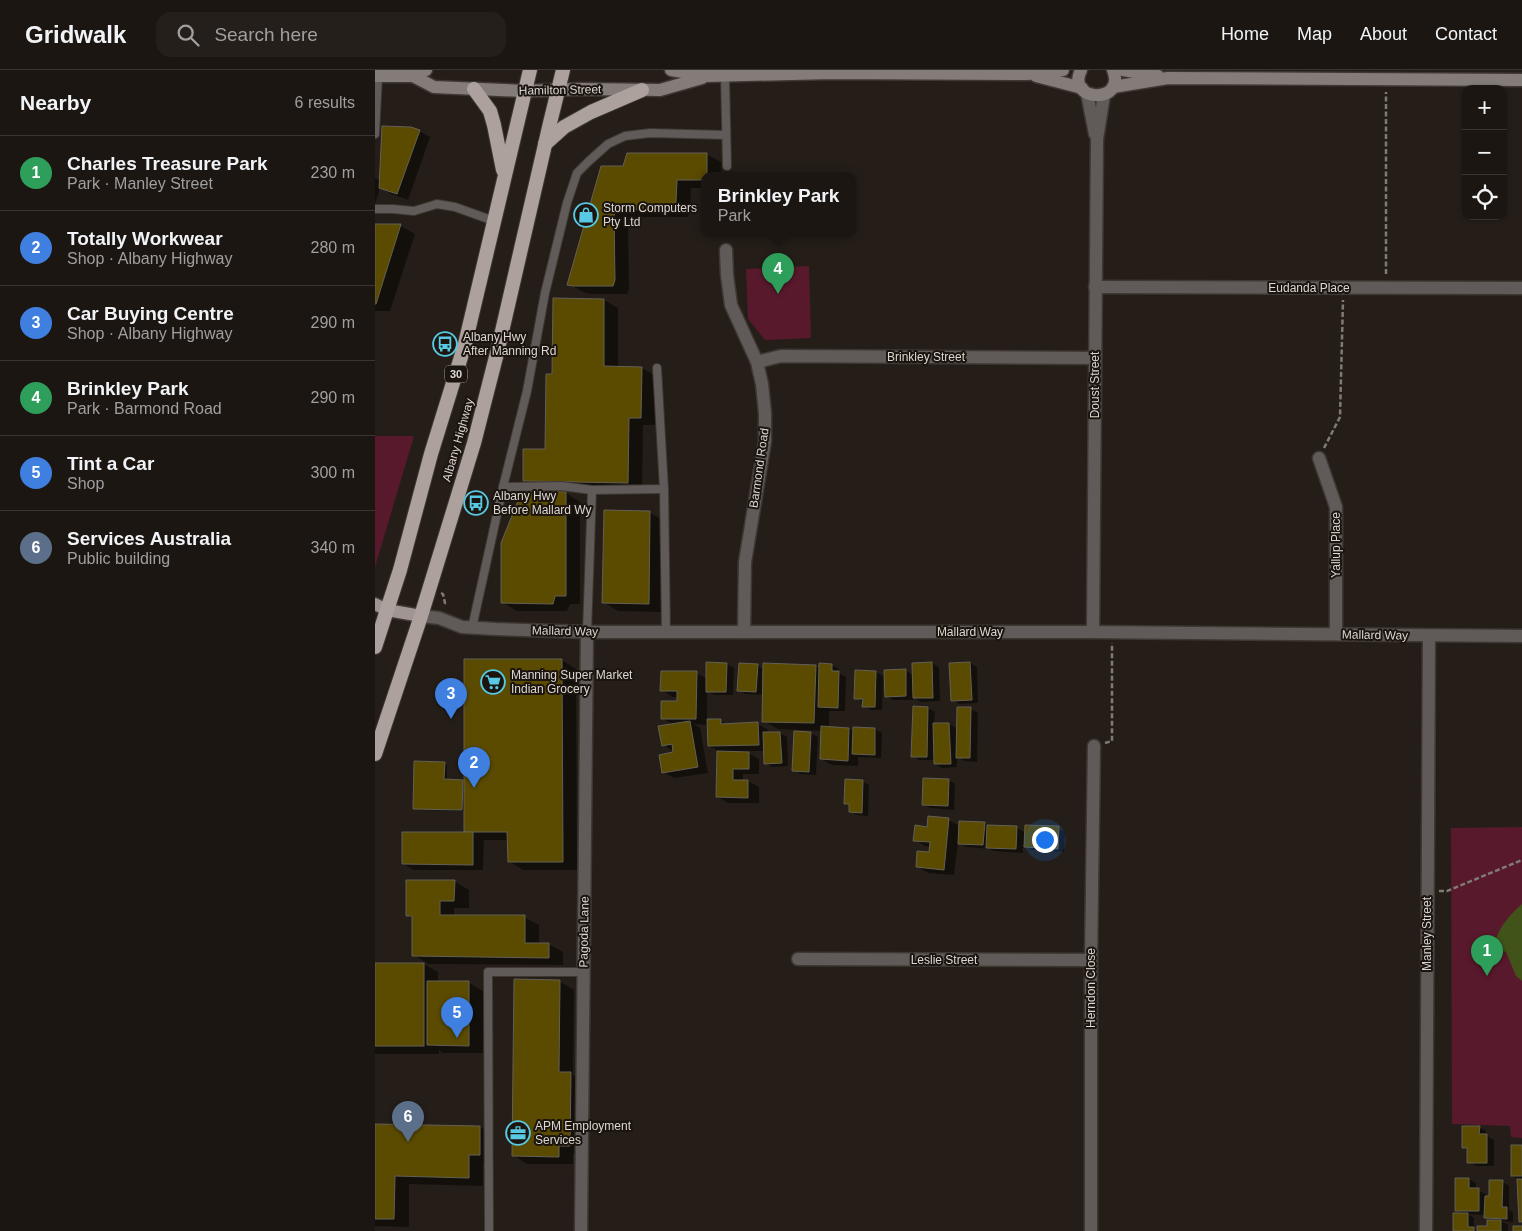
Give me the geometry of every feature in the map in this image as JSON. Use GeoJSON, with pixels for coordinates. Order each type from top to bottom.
{"type":"FeatureCollection","features":[{"type":"Feature","properties":{"kind":"highway","name":"Albany Highway"},"geometry":{"type":"LineString","coordinates":[[375,647],[381,607],[400,570],[431,454],[465,344],[530,70]]}},
{"type":"Feature","properties":{"kind":"highway","name":"Albany Highway"},"geometry":{"type":"LineString","coordinates":[[375,754],[421,616],[471,452],[497,353],[563,70]]}},
{"type":"Feature","properties":{"kind":"highway"},"geometry":{"type":"LineString","coordinates":[[474,89],[490,111],[504,176]]}},
{"type":"Feature","properties":{"kind":"highway"},"geometry":{"type":"LineString","coordinates":[[545,144],[564,127],[591,112],[642,90]]}},
{"type":"Feature","properties":{"kind":"main road","name":"Hamilton Street"},"geometry":{"type":"LineString","coordinates":[[377,76],[413,76],[426,70]]}},
{"type":"Feature","properties":{"kind":"main road","name":"Hamilton Street"},"geometry":{"type":"LineString","coordinates":[[671,70],[707,76],[831,72],[1027,74],[1063,70]]}},
{"type":"Feature","properties":{"kind":"main road"},"geometry":{"type":"LineString","coordinates":[[1081,70],[1079,78],[1084,90]]}},
{"type":"Feature","properties":{"kind":"main road"},"geometry":{"type":"LineString","coordinates":[[1108,91],[1115,77],[1113,70]]}},
{"type":"Feature","properties":{"kind":"main road"},"geometry":{"type":"LineString","coordinates":[[1123,70],[1168,78],[1522,80]]}},
{"type":"Feature","properties":{"kind":"main road","name":"Hamilton Street"},"geometry":{"type":"LineString","coordinates":[[1027,74],[1084,90],[1092,96],[1108,91]]}},
{"type":"Feature","properties":{"kind":"main road","name":"Hamilton Street"},"geometry":{"type":"LineString","coordinates":[[413,76],[434,87],[525,91],[582,89],[659,90],[707,76]]}},
{"type":"Feature","properties":{"kind":"main road"},"geometry":{"type":"LineString","coordinates":[[1108,91],[1168,78]]}},
{"type":"Feature","properties":{"kind":"main road"},"geometry":{"type":"LineString","coordinates":[[381,607],[421,616]]}},
{"type":"Feature","properties":{"kind":"street","name":"Doust Street"},"geometry":{"type":"LineString","coordinates":[[1084,90],[1097,138]]}},
{"type":"Feature","properties":{"kind":"street","name":"Doust Street"},"geometry":{"type":"LineString","coordinates":[[1093,632],[1097,138],[1108,91]]}},
{"type":"Feature","properties":{"kind":"street","name":"Barmond Road"},"geometry":{"type":"LineString","coordinates":[[726,250],[731,304],[757,362],[762,384],[765,413],[765,441],[745,562],[744,632]]}},
{"type":"Feature","properties":{"kind":"street","name":"Eudanda Place"},"geometry":{"type":"LineString","coordinates":[[1095,287],[1522,288]]}},
{"type":"Feature","properties":{"kind":"street","name":"Brinkley Street"},"geometry":{"type":"LineString","coordinates":[[757,362],[781,356],[1095,358]]}},
{"type":"Feature","properties":{"kind":"street","name":"Yallup Place"},"geometry":{"type":"LineString","coordinates":[[1319,458],[1336,507],[1336,634]]}},
{"type":"Feature","properties":{"kind":"street","name":"Mallard Way"},"geometry":{"type":"LineString","coordinates":[[421,616],[439,618],[467,627],[587,632],[1112,632],[1522,636]]}},
{"type":"Feature","properties":{"kind":"street","name":"Pagoda Lane"},"geometry":{"type":"LineString","coordinates":[[581,1231],[587,632]]}},
{"type":"Feature","properties":{"kind":"street","name":"Manley Street"},"geometry":{"type":"LineString","coordinates":[[1426,1231],[1429,636]]}},
{"type":"Feature","properties":{"kind":"street","name":"Herndon Close"},"geometry":{"type":"LineString","coordinates":[[1091,1231],[1091,960],[1094,746]]}},
{"type":"Feature","properties":{"kind":"street","name":"Leslie Street"},"geometry":{"type":"LineString","coordinates":[[798,959],[1091,960]]}},
{"type":"Feature","properties":{"kind":"lane"},"geometry":{"type":"LineString","coordinates":[[375,134],[377,76]]}},
{"type":"Feature","properties":{"kind":"lane"},"geometry":{"type":"LineString","coordinates":[[725,76],[727,166]]}},
{"type":"Feature","properties":{"kind":"lane"},"geometry":{"type":"LineString","coordinates":[[467,627],[527,391],[547,284],[567,203],[577,173],[608,144],[625,136],[650,134],[726,135]]}},
{"type":"Feature","properties":{"kind":"lane"},"geometry":{"type":"LineString","coordinates":[[375,209],[393,208],[414,212],[437,204],[455,207],[494,221]]}},
{"type":"Feature","properties":{"kind":"lane"},"geometry":{"type":"LineString","coordinates":[[657,368],[664,489],[667,632]]}},
{"type":"Feature","properties":{"kind":"lane"},"geometry":{"type":"LineString","coordinates":[[503,487],[561,486],[592,490],[664,489]]}},
{"type":"Feature","properties":{"kind":"lane"},"geometry":{"type":"LineString","coordinates":[[587,632],[592,490]]}},
{"type":"Feature","properties":{"kind":"lane"},"geometry":{"type":"LineString","coordinates":[[489,1231],[487,972],[583,972]]}},
{"type":"Feature","properties":{"kind":"path"},"geometry":{"type":"LineString","coordinates":[[1386,79],[1386,288]]}},
{"type":"Feature","properties":{"kind":"path"},"geometry":{"type":"LineString","coordinates":[[1319,458],[1340,417],[1343,288]]}},
{"type":"Feature","properties":{"kind":"path"},"geometry":{"type":"LineString","coordinates":[[1094,746],[1112,741],[1112,632]]}},
{"type":"Feature","properties":{"kind":"path"},"geometry":{"type":"LineString","coordinates":[[1428,891],[1447,892],[1522,860]]}},
{"type":"Feature","properties":{"kind":"shaded area"},"geometry":{"type":"Polygon","coordinates":[[[809,266],[811,338],[765,340],[748,319],[746,269],[809,266]]]}},
{"type":"Feature","properties":{"kind":"shaded area"},"geometry":{"type":"Polygon","coordinates":[[[375,436],[414,436],[375,567],[375,436]]]}},
{"type":"Feature","properties":{"kind":"shaded area"},"geometry":{"type":"Polygon","coordinates":[[[1522,827],[1522,1138],[1511,1137],[1510,1126],[1452,1124],[1451,828],[1522,827]]]}},
{"type":"Feature","properties":{"kind":"shaded area"},"geometry":{"type":"Polygon","coordinates":[[[1522,904],[1522,981],[1516,976],[1506,952],[1504,951],[1496,956],[1494,955],[1494,948],[1502,926],[1522,904]]]}},
{"type":"Feature","properties":{"kind":"building"},"geometry":{"type":"Polygon","coordinates":[[[382,126],[411,127],[420,130],[397,194],[379,188],[382,126]]]}},
{"type":"Feature","properties":{"kind":"building"},"geometry":{"type":"Polygon","coordinates":[[[627,153],[707,153],[707,172],[701,172],[701,180],[677,180],[674,209],[616,210],[614,215],[615,280],[613,286],[567,285],[601,166],[623,166],[627,153]]]}},
{"type":"Feature","properties":{"kind":"building"},"geometry":{"type":"Polygon","coordinates":[[[375,224],[401,224],[376,304],[375,304],[375,224]]]}},
{"type":"Feature","properties":{"kind":"building"},"geometry":{"type":"Polygon","coordinates":[[[553,298],[604,299],[604,366],[642,367],[641,418],[629,418],[628,483],[523,481],[523,449],[545,449],[546,374],[552,374],[553,298]]]}},
{"type":"Feature","properties":{"kind":"building"},"geometry":{"type":"Polygon","coordinates":[[[522,491],[566,492],[566,596],[555,596],[553,604],[501,603],[501,543],[522,491]]]}},
{"type":"Feature","properties":{"kind":"building"},"geometry":{"type":"Polygon","coordinates":[[[604,510],[650,511],[649,604],[602,603],[604,510]]]}},
{"type":"Feature","properties":{"kind":"building"},"geometry":{"type":"Polygon","coordinates":[[[464,659],[562,659],[563,862],[508,862],[507,832],[464,832],[464,659]]]}},
{"type":"Feature","properties":{"kind":"building"},"geometry":{"type":"Polygon","coordinates":[[[706,662],[727,663],[726,692],[706,692],[706,662]]]}},
{"type":"Feature","properties":{"kind":"building"},"geometry":{"type":"Polygon","coordinates":[[[932,662],[933,698],[913,698],[912,663],[932,662]]]}},
{"type":"Feature","properties":{"kind":"building"},"geometry":{"type":"Polygon","coordinates":[[[970,662],[972,700],[951,701],[949,663],[970,662]]]}},
{"type":"Feature","properties":{"kind":"building"},"geometry":{"type":"Polygon","coordinates":[[[739,663],[758,664],[756,692],[737,691],[739,663]]]}},
{"type":"Feature","properties":{"kind":"building"},"geometry":{"type":"Polygon","coordinates":[[[763,663],[816,665],[814,723],[762,722],[763,663]]]}},
{"type":"Feature","properties":{"kind":"building"},"geometry":{"type":"Polygon","coordinates":[[[819,663],[832,664],[832,671],[839,671],[838,708],[818,707],[819,663]]]}},
{"type":"Feature","properties":{"kind":"building"},"geometry":{"type":"Polygon","coordinates":[[[906,669],[906,696],[885,697],[884,670],[906,669]]]}},
{"type":"Feature","properties":{"kind":"building"},"geometry":{"type":"Polygon","coordinates":[[[855,670],[876,671],[875,707],[862,707],[863,699],[854,699],[855,670]]]}},
{"type":"Feature","properties":{"kind":"building"},"geometry":{"type":"Polygon","coordinates":[[[661,671],[697,671],[696,719],[661,719],[661,701],[677,701],[677,691],[660,691],[661,671]]]}},
{"type":"Feature","properties":{"kind":"building"},"geometry":{"type":"Polygon","coordinates":[[[913,706],[928,707],[927,757],[911,757],[913,706]]]}},
{"type":"Feature","properties":{"kind":"building"},"geometry":{"type":"Polygon","coordinates":[[[957,707],[971,707],[970,758],[956,758],[957,707]]]}},
{"type":"Feature","properties":{"kind":"building"},"geometry":{"type":"Polygon","coordinates":[[[707,719],[721,719],[721,724],[758,722],[759,745],[708,746],[707,719]]]}},
{"type":"Feature","properties":{"kind":"building"},"geometry":{"type":"Polygon","coordinates":[[[690,721],[698,767],[662,773],[659,755],[673,752],[672,744],[662,746],[658,726],[690,721]]]}},
{"type":"Feature","properties":{"kind":"building"},"geometry":{"type":"Polygon","coordinates":[[[933,723],[949,723],[951,764],[934,764],[933,723]]]}},
{"type":"Feature","properties":{"kind":"building"},"geometry":{"type":"Polygon","coordinates":[[[821,726],[849,728],[848,761],[820,759],[821,726]]]}},
{"type":"Feature","properties":{"kind":"building"},"geometry":{"type":"Polygon","coordinates":[[[853,727],[875,728],[875,755],[852,754],[853,727]]]}},
{"type":"Feature","properties":{"kind":"building"},"geometry":{"type":"Polygon","coordinates":[[[794,731],[811,732],[809,772],[792,771],[794,731]]]}},
{"type":"Feature","properties":{"kind":"building"},"geometry":{"type":"Polygon","coordinates":[[[763,732],[780,732],[782,763],[764,764],[763,732]]]}},
{"type":"Feature","properties":{"kind":"building"},"geometry":{"type":"Polygon","coordinates":[[[717,751],[749,752],[749,769],[733,769],[733,780],[748,780],[748,798],[716,797],[717,751]]]}},
{"type":"Feature","properties":{"kind":"building"},"geometry":{"type":"Polygon","coordinates":[[[414,761],[445,762],[444,779],[463,780],[462,810],[413,809],[414,761]]]}},
{"type":"Feature","properties":{"kind":"building"},"geometry":{"type":"Polygon","coordinates":[[[923,778],[949,779],[948,806],[922,805],[923,778]]]}},
{"type":"Feature","properties":{"kind":"building"},"geometry":{"type":"Polygon","coordinates":[[[845,779],[863,780],[862,813],[849,812],[849,804],[844,804],[845,779]]]}},
{"type":"Feature","properties":{"kind":"building"},"geometry":{"type":"Polygon","coordinates":[[[928,816],[949,818],[944,870],[916,867],[917,851],[929,852],[930,842],[913,841],[915,825],[927,827],[928,816]]]}},
{"type":"Feature","properties":{"kind":"building"},"geometry":{"type":"Polygon","coordinates":[[[959,821],[985,822],[983,845],[958,844],[959,821]]]}},
{"type":"Feature","properties":{"kind":"building"},"geometry":{"type":"Polygon","coordinates":[[[987,825],[1017,826],[1016,849],[986,848],[987,825]]]}},
{"type":"Feature","properties":{"kind":"building"},"geometry":{"type":"Polygon","coordinates":[[[1025,825],[1059,826],[1058,849],[1024,847],[1025,825]]]}},
{"type":"Feature","properties":{"kind":"building"},"geometry":{"type":"Polygon","coordinates":[[[402,832],[473,832],[473,865],[402,864],[402,832]]]}},
{"type":"Feature","properties":{"kind":"building"},"geometry":{"type":"Polygon","coordinates":[[[406,880],[455,880],[454,901],[440,901],[440,915],[525,915],[525,943],[549,943],[549,958],[412,956],[412,916],[406,916],[406,880]]]}},
{"type":"Feature","properties":{"kind":"building"},"geometry":{"type":"Polygon","coordinates":[[[375,963],[424,963],[424,1046],[375,1046],[375,963]]]}},
{"type":"Feature","properties":{"kind":"building"},"geometry":{"type":"Polygon","coordinates":[[[514,979],[560,980],[559,1072],[571,1072],[570,1146],[559,1146],[559,1157],[512,1156],[514,979]]]}},
{"type":"Feature","properties":{"kind":"building"},"geometry":{"type":"Polygon","coordinates":[[[427,981],[469,981],[469,1046],[427,1045],[427,981]]]}},
{"type":"Feature","properties":{"kind":"building"},"geometry":{"type":"Polygon","coordinates":[[[375,1124],[480,1126],[480,1155],[469,1155],[469,1178],[395,1176],[394,1219],[375,1219],[375,1124]]]}},
{"type":"Feature","properties":{"kind":"building"},"geometry":{"type":"Polygon","coordinates":[[[1462,1126],[1480,1126],[1479,1134],[1487,1134],[1487,1163],[1467,1163],[1467,1148],[1462,1148],[1462,1126]]]}},
{"type":"Feature","properties":{"kind":"building"},"geometry":{"type":"Polygon","coordinates":[[[1511,1145],[1522,1145],[1522,1176],[1511,1176],[1511,1145]]]}},
{"type":"Feature","properties":{"kind":"building"},"geometry":{"type":"Polygon","coordinates":[[[1455,1178],[1469,1178],[1469,1188],[1479,1188],[1479,1211],[1455,1211],[1455,1178]]]}},
{"type":"Feature","properties":{"kind":"building"},"geometry":{"type":"Polygon","coordinates":[[[1517,1179],[1522,1179],[1522,1222],[1519,1222],[1517,1179]]]}},
{"type":"Feature","properties":{"kind":"building"},"geometry":{"type":"Polygon","coordinates":[[[1489,1180],[1503,1180],[1502,1207],[1507,1207],[1507,1219],[1484,1218],[1485,1196],[1489,1196],[1489,1180]]]}},
{"type":"Feature","properties":{"kind":"building"},"geometry":{"type":"Polygon","coordinates":[[[1453,1213],[1468,1213],[1468,1227],[1474,1227],[1474,1231],[1453,1231],[1453,1213]]]}},
{"type":"Feature","properties":{"kind":"building"},"geometry":{"type":"Polygon","coordinates":[[[1487,1220],[1501,1220],[1501,1231],[1477,1231],[1477,1226],[1487,1226],[1487,1220]]]}},
{"type":"Feature","properties":{"kind":"building"},"geometry":{"type":"Polygon","coordinates":[[[1513,1226],[1522,1226],[1522,1231],[1513,1231],[1513,1226]]]}},
{"type":"Feature","properties":{"kind":"place","name":"Storm Computers Pty Ltd"},"geometry":{"type":"Point","coordinates":[586,215]}},
{"type":"Feature","properties":{"kind":"place","name":"Brinkley Park"},"geometry":{"type":"Point","coordinates":[778,294]}},
{"type":"Feature","properties":{"kind":"place","name":"Albany Hwy After Manning Rd"},"geometry":{"type":"Point","coordinates":[445,344]}},
{"type":"Feature","properties":{"kind":"place","name":"Albany Hwy Before Mallard Wy"},"geometry":{"type":"Point","coordinates":[476,503]}},
{"type":"Feature","properties":{"kind":"place","name":"Manning Super Market Indian Grocery"},"geometry":{"type":"Point","coordinates":[493,682]}},
{"type":"Feature","properties":{"kind":"place","name":"Car Buying Centre"},"geometry":{"type":"Point","coordinates":[451,719]}},
{"type":"Feature","properties":{"kind":"place","name":"Totally Workwear"},"geometry":{"type":"Point","coordinates":[474,788]}},
{"type":"Feature","properties":{"kind":"place","name":"Charles Treasure Park"},"geometry":{"type":"Point","coordinates":[1487,976]}},
{"type":"Feature","properties":{"kind":"place","name":"Tint a Car"},"geometry":{"type":"Point","coordinates":[457,1038]}},
{"type":"Feature","properties":{"kind":"place","name":"APM Employment Services"},"geometry":{"type":"Point","coordinates":[518,1133]}},
{"type":"Feature","properties":{"kind":"place","name":"Services Australia"},"geometry":{"type":"Point","coordinates":[408,1142]}}]}
